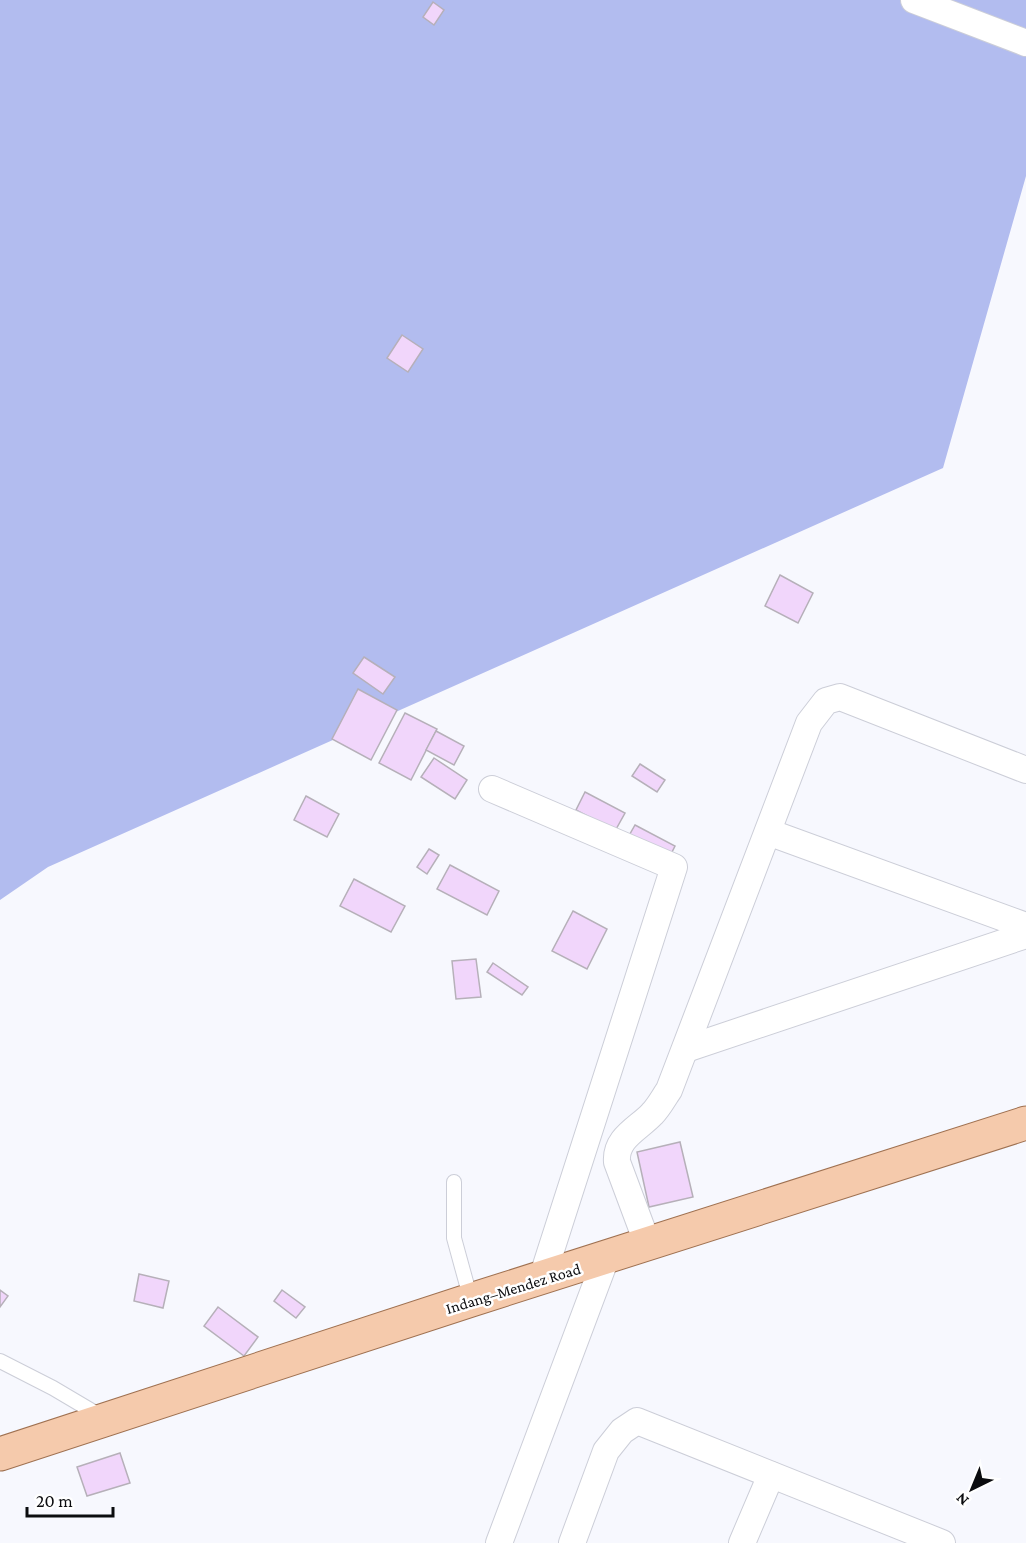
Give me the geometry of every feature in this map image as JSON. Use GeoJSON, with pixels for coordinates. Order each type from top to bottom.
{"type":"FeatureCollection","features":[{"type":"Feature","properties":{"kind":"main road","name":"Indang–Mendez Road"},"geometry":{"type":"LineString","coordinates":[[0,1454],[471,1300],[1026,1123]]}},
{"type":"Feature","properties":{"kind":"street"},"geometry":{"type":"LineString","coordinates":[[914,0],[1026,44]]}},
{"type":"Feature","properties":{"kind":"street"},"geometry":{"type":"LineString","coordinates":[[648,1245],[617,1162],[616,1152],[620,1143],[654,1113],[669,1089],[808,723],[826,701],[840,697],[1026,770]]}},
{"type":"Feature","properties":{"kind":"street"},"geometry":{"type":"LineString","coordinates":[[492,789],[674,867],[542,1278]]}},
{"type":"Feature","properties":{"kind":"street"},"geometry":{"type":"LineString","coordinates":[[768,832],[1026,926]]}},
{"type":"Feature","properties":{"kind":"street"},"geometry":{"type":"LineString","coordinates":[[686,1049],[1026,935]]}},
{"type":"Feature","properties":{"kind":"street"},"geometry":{"type":"LineString","coordinates":[[499,1543],[606,1258]]}},
{"type":"Feature","properties":{"kind":"street"},"geometry":{"type":"LineString","coordinates":[[572,1543],[606,1451],[622,1431],[637,1421],[771,1475],[903,1536],[942,1543]]}},
{"type":"Feature","properties":{"kind":"street"},"geometry":{"type":"LineString","coordinates":[[742,1543],[771,1475]]}},
{"type":"Feature","properties":{"kind":"lane"},"geometry":{"type":"LineString","coordinates":[[454,1182],[454,1238],[471,1300]]}},
{"type":"Feature","properties":{"kind":"lane"},"geometry":{"type":"LineString","coordinates":[[0,1361],[53,1388],[106,1420]]}},
{"type":"Feature","properties":{"kind":"shaded area"},"geometry":{"type":"Polygon","coordinates":[[[0,0],[1026,0],[1026,176],[943,468],[48,867],[0,900],[0,0]]]}},
{"type":"Feature","properties":{"kind":"building"},"geometry":{"type":"Polygon","coordinates":[[[433,2],[444,10],[434,25],[423,17],[433,2]]]}},
{"type":"Feature","properties":{"kind":"building"},"geometry":{"type":"Polygon","coordinates":[[[402,335],[423,349],[408,372],[387,358],[402,335]]]}},
{"type":"Feature","properties":{"kind":"building"},"geometry":{"type":"Polygon","coordinates":[[[780,575],[813,593],[798,623],[765,606],[780,575]]]}},
{"type":"Feature","properties":{"kind":"building"},"geometry":{"type":"Polygon","coordinates":[[[364,657],[395,677],[383,694],[353,673],[364,657]]]}},
{"type":"Feature","properties":{"kind":"building"},"geometry":{"type":"Polygon","coordinates":[[[358,689],[397,710],[371,760],[332,739],[358,689]]]}},
{"type":"Feature","properties":{"kind":"building"},"geometry":{"type":"Polygon","coordinates":[[[405,713],[437,729],[411,780],[379,763],[405,713]]]}},
{"type":"Feature","properties":{"kind":"building"},"geometry":{"type":"Polygon","coordinates":[[[436,731],[464,746],[454,765],[426,750],[436,731]]]}},
{"type":"Feature","properties":{"kind":"building"},"geometry":{"type":"Polygon","coordinates":[[[434,758],[467,780],[455,799],[421,777],[434,758]]]}},
{"type":"Feature","properties":{"kind":"building"},"geometry":{"type":"Polygon","coordinates":[[[640,764],[665,780],[657,792],[632,776],[640,764]]]}},
{"type":"Feature","properties":{"kind":"building"},"geometry":{"type":"Polygon","coordinates":[[[585,792],[625,813],[615,831],[576,810],[585,792]]]}},
{"type":"Feature","properties":{"kind":"building"},"geometry":{"type":"Polygon","coordinates":[[[306,796],[339,814],[327,837],[294,820],[306,796]]]}},
{"type":"Feature","properties":{"kind":"building"},"geometry":{"type":"Polygon","coordinates":[[[635,825],[675,846],[667,862],[626,841],[635,825]]]}},
{"type":"Feature","properties":{"kind":"building"},"geometry":{"type":"Polygon","coordinates":[[[429,849],[439,855],[427,874],[417,867],[429,849]]]}},
{"type":"Feature","properties":{"kind":"building"},"geometry":{"type":"Polygon","coordinates":[[[450,865],[499,891],[487,915],[437,889],[450,865]]]}},
{"type":"Feature","properties":{"kind":"building"},"geometry":{"type":"Polygon","coordinates":[[[354,879],[405,906],[391,932],[340,906],[354,879]]]}},
{"type":"Feature","properties":{"kind":"building"},"geometry":{"type":"Polygon","coordinates":[[[573,911],[607,929],[587,969],[552,951],[573,911]]]}},
{"type":"Feature","properties":{"kind":"building"},"geometry":{"type":"Polygon","coordinates":[[[476,959],[481,997],[456,999],[452,961],[476,959]]]}},
{"type":"Feature","properties":{"kind":"building"},"geometry":{"type":"Polygon","coordinates":[[[493,963],[528,987],[522,995],[487,972],[493,963]]]}},
{"type":"Feature","properties":{"kind":"building"},"geometry":{"type":"Polygon","coordinates":[[[680,1142],[693,1197],[649,1207],[637,1152],[680,1142]]]}},
{"type":"Feature","properties":{"kind":"building"},"geometry":{"type":"Polygon","coordinates":[[[139,1274],[169,1281],[163,1308],[134,1301],[139,1274]]]}},
{"type":"Feature","properties":{"kind":"building"},"geometry":{"type":"Polygon","coordinates":[[[0,1290],[8,1296],[0,1307],[0,1290]]]}},
{"type":"Feature","properties":{"kind":"building"},"geometry":{"type":"Polygon","coordinates":[[[282,1290],[305,1307],[296,1318],[274,1301],[282,1290]]]}},
{"type":"Feature","properties":{"kind":"building"},"geometry":{"type":"Polygon","coordinates":[[[218,1307],[258,1337],[244,1356],[204,1326],[218,1307]]]}},
{"type":"Feature","properties":{"kind":"building"},"geometry":{"type":"Polygon","coordinates":[[[120,1453],[130,1483],[87,1496],[77,1467],[120,1453]]]}}]}
